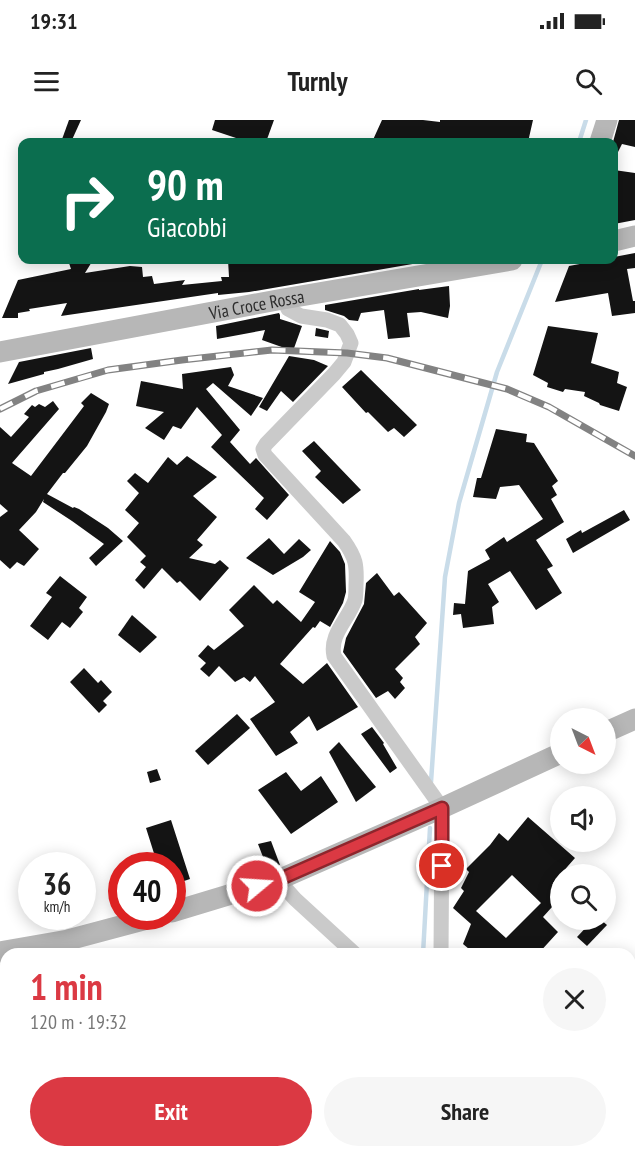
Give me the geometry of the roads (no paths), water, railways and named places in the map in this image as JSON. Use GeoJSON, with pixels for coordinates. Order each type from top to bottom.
{"type":"FeatureCollection","features":[{"type":"Feature","properties":{"kind":"street"},"geometry":{"type":"LineString","coordinates":[[601,138],[607,120]]}},
{"type":"Feature","properties":{"kind":"street"},"geometry":{"type":"LineString","coordinates":[[618,240],[635,236]]}},
{"type":"Feature","properties":{"kind":"street","name":"Via Croce Rossa"},"geometry":{"type":"LineString","coordinates":[[0,352],[283,299],[489,264]]}},
{"type":"Feature","properties":{"kind":"street"},"geometry":{"type":"LineString","coordinates":[[283,299],[288,309],[301,316],[327,320],[340,325],[351,343],[344,362],[266,444],[263,450],[354,555],[357,570],[355,599],[334,639],[332,650],[442,808],[441,948]]}},
{"type":"Feature","properties":{"kind":"street"},"geometry":{"type":"LineString","coordinates":[[616,728],[635,719]]}},
{"type":"Feature","properties":{"kind":"street"},"geometry":{"type":"LineString","coordinates":[[186,908],[278,880],[550,758]]}},
{"type":"Feature","properties":{"kind":"street"},"geometry":{"type":"LineString","coordinates":[[278,880],[295,899],[348,948]]}},
{"type":"Feature","properties":{"kind":"street"},"geometry":{"type":"LineString","coordinates":[[23,948],[68,940],[108,929]]}},
{"type":"Feature","properties":{"kind":"waterway"},"geometry":{"type":"LineString","coordinates":[[580,138],[586,120]]}},
{"type":"Feature","properties":{"kind":"waterway"},"geometry":{"type":"LineString","coordinates":[[431,782],[445,577],[459,503],[497,372],[540,264]]}},
{"type":"Feature","properties":{"kind":"waterway"},"geometry":{"type":"LineString","coordinates":[[423,948],[430,828]]}},
{"type":"Feature","properties":{"kind":"railway"},"geometry":{"type":"LineString","coordinates":[[0,409],[36,391],[108,370],[272,350],[347,353],[387,358],[507,389],[549,407],[635,456]]}}]}
